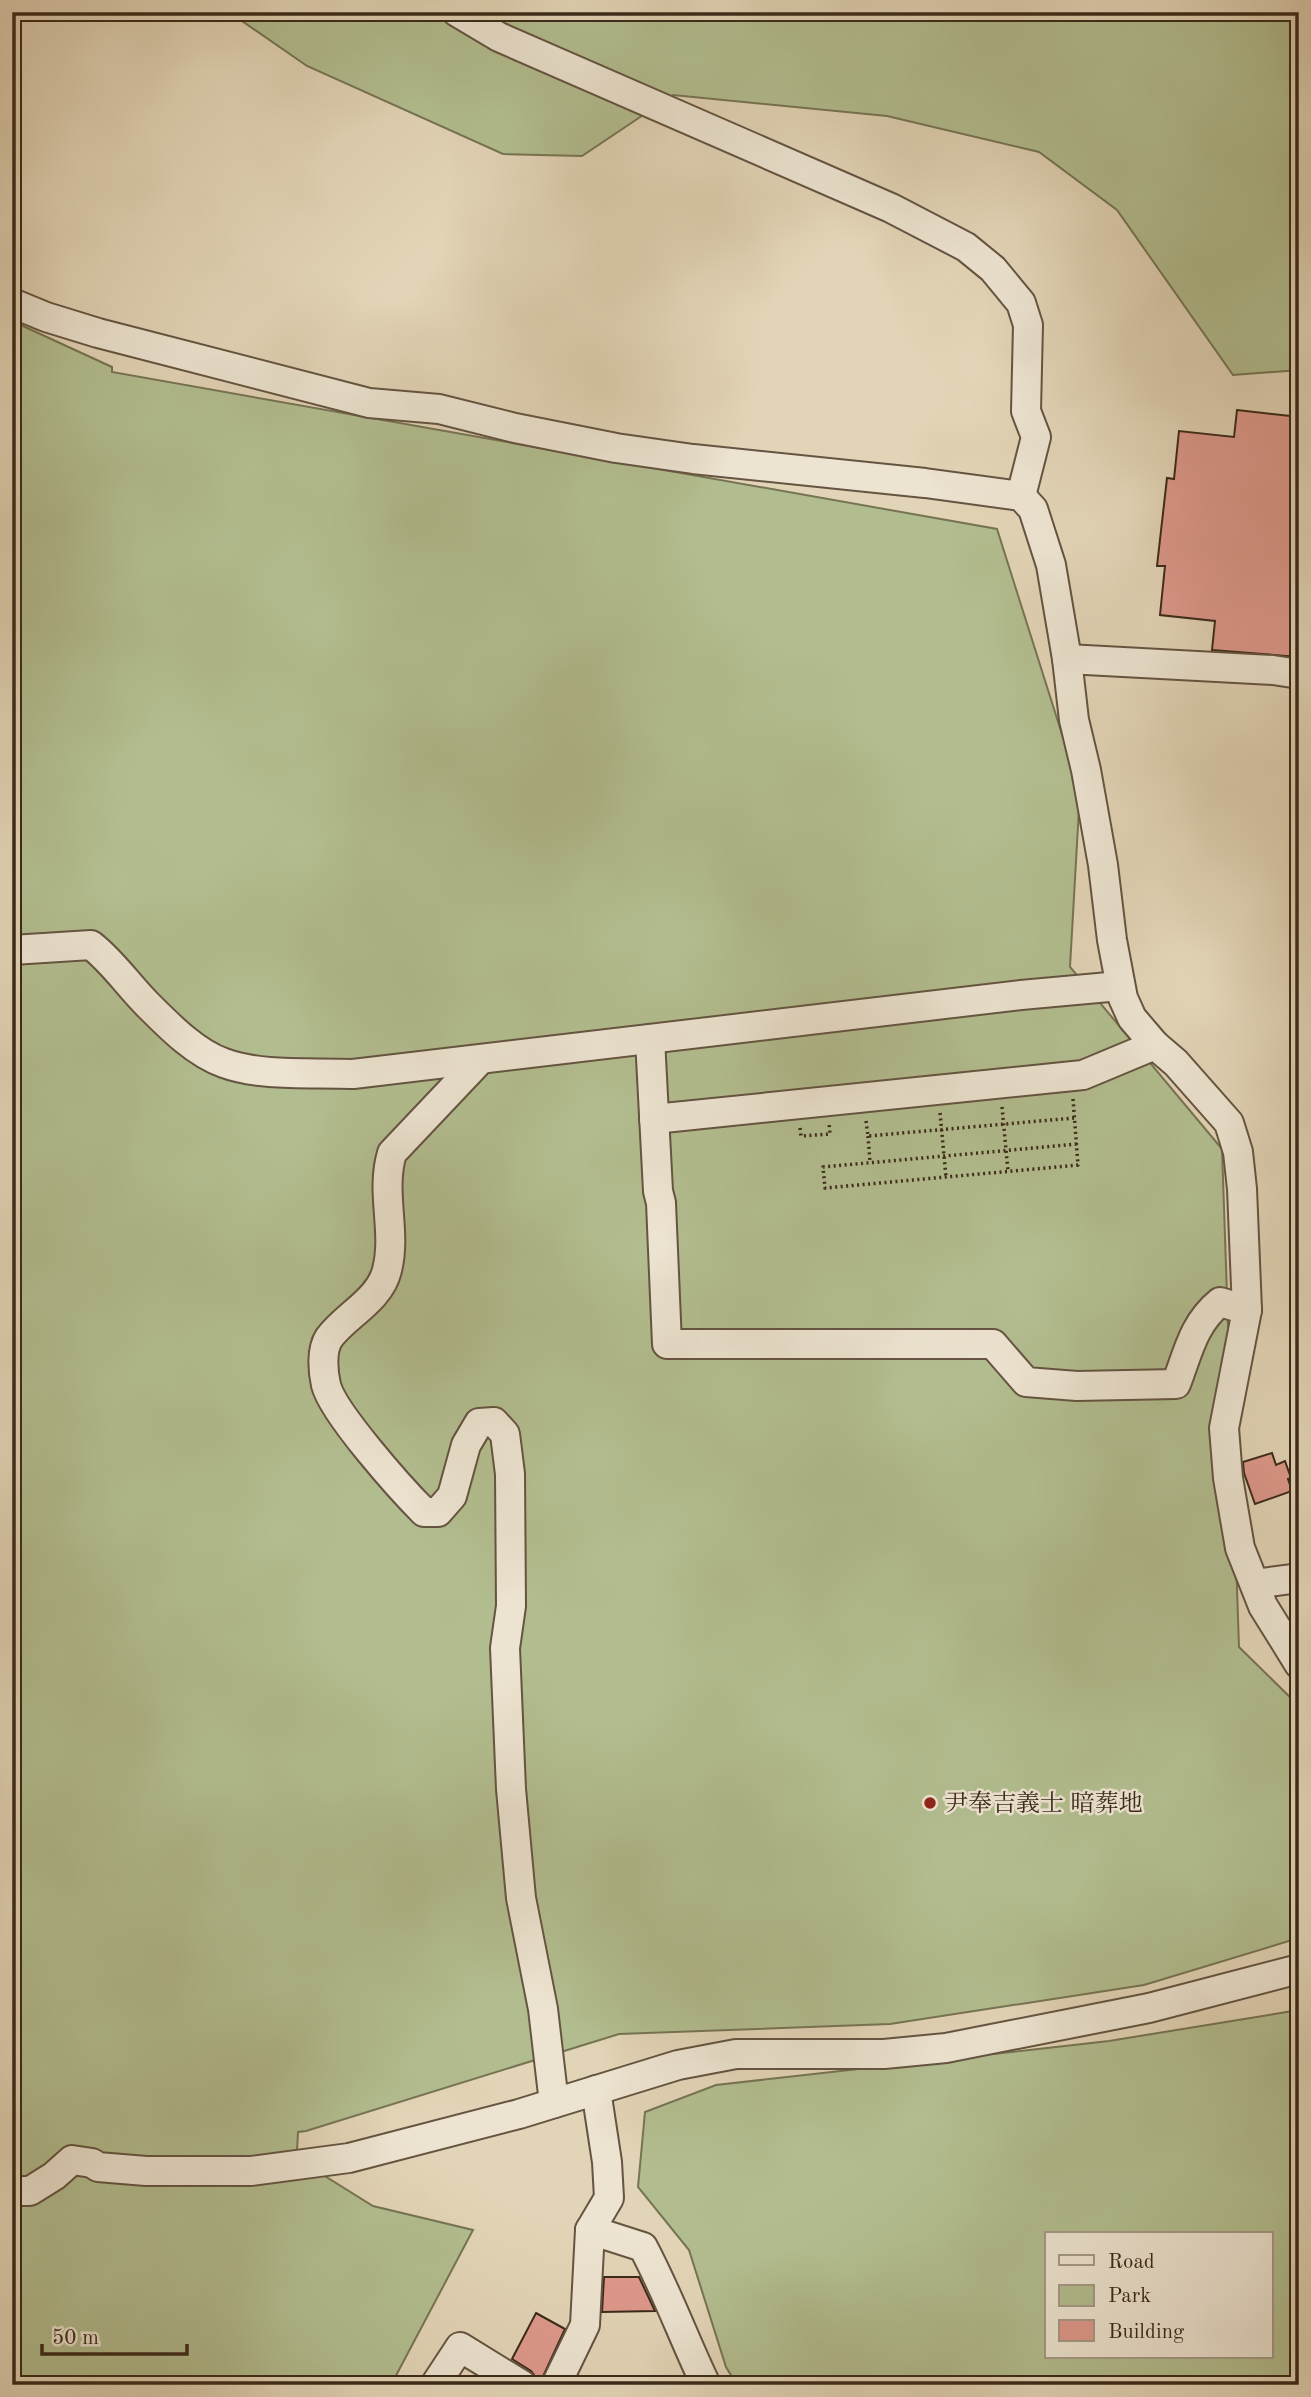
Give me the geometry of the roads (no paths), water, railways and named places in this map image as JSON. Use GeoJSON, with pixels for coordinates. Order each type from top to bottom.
{"type":"FeatureCollection","features":[{"type":"Feature","properties":{"kind":"street"},"geometry":{"type":"LineString","coordinates":[[457,12],[499,37],[891,208],[966,247],[993,269],[1021,303],[1028,326],[1026,411],[1036,437],[1021,496]]}},
{"type":"Feature","properties":{"kind":"street"},"geometry":{"type":"LineString","coordinates":[[12,303],[46,317],[98,332],[369,403],[439,409],[528,431],[692,459],[925,483],[1021,496],[1033,509],[1043,533],[1051,565],[1068,659],[1074,720],[1103,864],[1119,986],[1132,1018],[1229,1123],[1238,1152],[1247,1310],[1224,1428],[1232,1506],[1240,1548],[1263,1606],[1299,1664]]}},
{"type":"Feature","properties":{"kind":"street"},"geometry":{"type":"LineString","coordinates":[[1068,659],[1273,670],[1299,674]]}},
{"type":"Feature","properties":{"kind":"street"},"geometry":{"type":"LineString","coordinates":[[12,950],[91,945],[105,955],[142,999],[178,1035],[222,1063],[253,1070],[354,1073],[1021,995],[1119,986]]}},
{"type":"Feature","properties":{"kind":"street"},"geometry":{"type":"LineString","coordinates":[[650,1040],[658,1191],[662,1203],[667,1344],[993,1344],[1026,1382],[1077,1386],[1176,1384],[1198,1324],[1209,1311],[1220,1302],[1247,1310]]}},
{"type":"Feature","properties":{"kind":"street"},"geometry":{"type":"LineString","coordinates":[[654,1119],[1083,1075],[1155,1045]]}},
{"type":"Feature","properties":{"kind":"street"},"geometry":{"type":"LineString","coordinates":[[480,1060],[392,1153],[386,1171],[391,1251],[387,1273],[370,1298],[328,1339],[324,1355],[326,1387],[342,1414],[405,1494],[424,1512],[438,1512],[452,1496],[466,1446],[479,1423],[494,1422],[505,1434],[510,1474],[511,1606],[505,1648],[511,1788],[521,1898],[543,2009],[554,2103]]}},
{"type":"Feature","properties":{"kind":"street"},"geometry":{"type":"LineString","coordinates":[[1255,1584],[1299,1578]]}},
{"type":"Feature","properties":{"kind":"street"},"geometry":{"type":"LineString","coordinates":[[12,2191],[30,2191],[54,2176],[72,2160],[92,2163],[98,2167],[146,2171],[251,2171],[349,2158],[554,2103],[678,2065],[736,2054],[884,2054],[946,2048],[1149,2008],[1299,1969]]}},
{"type":"Feature","properties":{"kind":"street"},"geometry":{"type":"LineString","coordinates":[[556,2385],[584,2325],[590,2230],[609,2198],[607,2162],[596,2090]]}},
{"type":"Feature","properties":{"kind":"street"},"geometry":{"type":"LineString","coordinates":[[590,2230],[643,2247],[659,2276],[681,2333],[706,2385]]}},
{"type":"Feature","properties":{"kind":"street"},"geometry":{"type":"LineString","coordinates":[[435,2385],[460,2347],[522,2385]]}},
{"type":"Feature","properties":{"kind":"place","name":"尹奉吉義士 暗葬地"},"geometry":{"type":"Point","coordinates":[930,1803]}}]}
